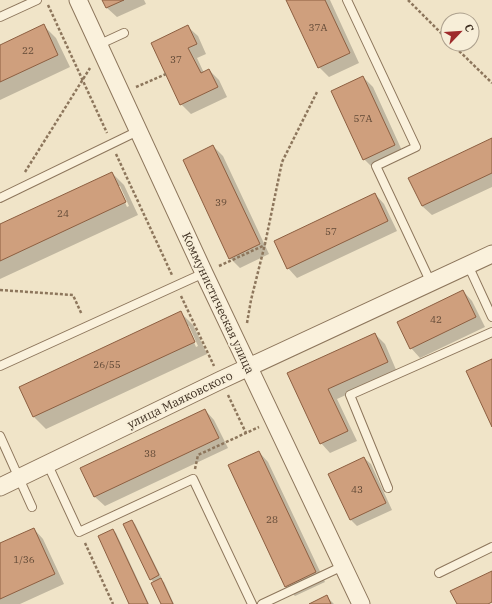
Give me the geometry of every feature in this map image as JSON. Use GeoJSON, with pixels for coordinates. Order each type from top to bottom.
{"type":"FeatureCollection","features":[{"type":"Feature","properties":{"kind":"street","name":"Коммунистическая улица"},"geometry":{"type":"LineString","coordinates":[[78,0],[204,273],[361,604]]}},
{"type":"Feature","properties":{"kind":"street","name":"улица Маяковского"},"geometry":{"type":"LineString","coordinates":[[0,487],[221,380],[245,359],[431,283],[492,254]]}},
{"type":"Feature","properties":{"kind":"lane"},"geometry":{"type":"LineString","coordinates":[[0,17],[37,0]]}},
{"type":"Feature","properties":{"kind":"lane"},"geometry":{"type":"LineString","coordinates":[[347,0],[416,147],[376,166],[431,283]]}},
{"type":"Feature","properties":{"kind":"lane"},"geometry":{"type":"LineString","coordinates":[[100,47],[124,33]]}},
{"type":"Feature","properties":{"kind":"lane"},"geometry":{"type":"LineString","coordinates":[[0,198],[138,131]]}},
{"type":"Feature","properties":{"kind":"lane"},"geometry":{"type":"LineString","coordinates":[[468,265],[492,317]]}},
{"type":"Feature","properties":{"kind":"lane"},"geometry":{"type":"LineString","coordinates":[[0,366],[204,273]]}},
{"type":"Feature","properties":{"kind":"lane"},"geometry":{"type":"LineString","coordinates":[[388,488],[350,395],[492,332]]}},
{"type":"Feature","properties":{"kind":"lane"},"geometry":{"type":"LineString","coordinates":[[0,436],[32,507]]}},
{"type":"Feature","properties":{"kind":"lane"},"geometry":{"type":"LineString","coordinates":[[48,465],[79,532],[193,479],[252,604]]}},
{"type":"Feature","properties":{"kind":"lane"},"geometry":{"type":"LineString","coordinates":[[439,573],[492,547]]}},
{"type":"Feature","properties":{"kind":"lane"},"geometry":{"type":"LineString","coordinates":[[262,604],[343,566]]}},
{"type":"Feature","properties":{"kind":"path"},"geometry":{"type":"LineString","coordinates":[[45,0],[246,433]]}},
{"type":"Feature","properties":{"kind":"path"},"geometry":{"type":"LineString","coordinates":[[408,0],[440,32]]}},
{"type":"Feature","properties":{"kind":"path"},"geometry":{"type":"LineString","coordinates":[[12,192],[82,80],[100,47]]}},
{"type":"Feature","properties":{"kind":"path"},"geometry":{"type":"LineString","coordinates":[[460,52],[492,83]]}},
{"type":"Feature","properties":{"kind":"path"},"geometry":{"type":"LineString","coordinates":[[122,94],[166,74]]}},
{"type":"Feature","properties":{"kind":"path"},"geometry":{"type":"LineString","coordinates":[[245,359],[251,300],[265,244],[282,162],[317,92]]}},
{"type":"Feature","properties":{"kind":"path"},"geometry":{"type":"LineString","coordinates":[[204,273],[265,244]]}},
{"type":"Feature","properties":{"kind":"path"},"geometry":{"type":"LineString","coordinates":[[0,290],[73,294],[87,326]]}},
{"type":"Feature","properties":{"kind":"path"},"geometry":{"type":"LineString","coordinates":[[193,479],[198,455],[274,420]]}},
{"type":"Feature","properties":{"kind":"path"},"geometry":{"type":"LineString","coordinates":[[79,532],[113,604]]}},
{"type":"Feature","properties":{"kind":"building"},"geometry":{"type":"Polygon","coordinates":[[[102,0],[124,0],[106,8],[102,0]]]}},
{"type":"Feature","properties":{"kind":"building"},"geometry":{"type":"Polygon","coordinates":[[[286,0],[325,0],[350,53],[318,68],[286,0]]]}},
{"type":"Feature","properties":{"kind":"building"},"geometry":{"type":"Polygon","coordinates":[[[44,24],[58,55],[0,82],[0,45],[44,24]]]}},
{"type":"Feature","properties":{"kind":"building"},"geometry":{"type":"Polygon","coordinates":[[[188,25],[197,44],[188,48],[201,73],[209,69],[218,87],[180,105],[151,43],[188,25]]]}},
{"type":"Feature","properties":{"kind":"building"},"geometry":{"type":"Polygon","coordinates":[[[363,76],[395,145],[363,160],[331,91],[363,76]]]}},
{"type":"Feature","properties":{"kind":"building"},"geometry":{"type":"Polygon","coordinates":[[[492,138],[492,173],[422,206],[408,178],[492,138]]]}},
{"type":"Feature","properties":{"kind":"building"},"geometry":{"type":"Polygon","coordinates":[[[213,145],[260,244],[229,259],[183,160],[213,145]]]}},
{"type":"Feature","properties":{"kind":"building"},"geometry":{"type":"Polygon","coordinates":[[[112,172],[126,202],[0,261],[0,224],[112,172]]]}},
{"type":"Feature","properties":{"kind":"building"},"geometry":{"type":"Polygon","coordinates":[[[375,193],[388,221],[287,269],[274,241],[375,193]]]}},
{"type":"Feature","properties":{"kind":"building"},"geometry":{"type":"Polygon","coordinates":[[[463,290],[476,317],[410,349],[397,322],[463,290]]]}},
{"type":"Feature","properties":{"kind":"building"},"geometry":{"type":"Polygon","coordinates":[[[181,311],[195,342],[33,417],[19,387],[181,311]]]}},
{"type":"Feature","properties":{"kind":"building"},"geometry":{"type":"Polygon","coordinates":[[[375,333],[388,362],[328,389],[348,431],[320,444],[287,373],[375,333]]]}},
{"type":"Feature","properties":{"kind":"building"},"geometry":{"type":"Polygon","coordinates":[[[492,359],[492,427],[466,371],[492,359]]]}},
{"type":"Feature","properties":{"kind":"building"},"geometry":{"type":"Polygon","coordinates":[[[205,409],[219,438],[94,497],[80,468],[205,409]]]}},
{"type":"Feature","properties":{"kind":"building"},"geometry":{"type":"Polygon","coordinates":[[[259,451],[316,572],[285,587],[228,465],[259,451]]]}},
{"type":"Feature","properties":{"kind":"building"},"geometry":{"type":"Polygon","coordinates":[[[364,457],[386,503],[350,520],[328,474],[364,457]]]}},
{"type":"Feature","properties":{"kind":"building"},"geometry":{"type":"Polygon","coordinates":[[[132,520],[159,575],[150,580],[123,524],[132,520]]]}},
{"type":"Feature","properties":{"kind":"building"},"geometry":{"type":"Polygon","coordinates":[[[34,528],[55,574],[0,599],[0,543],[34,528]]]}},
{"type":"Feature","properties":{"kind":"building"},"geometry":{"type":"Polygon","coordinates":[[[113,529],[148,604],[129,604],[98,536],[113,529]]]}},
{"type":"Feature","properties":{"kind":"building"},"geometry":{"type":"Polygon","coordinates":[[[492,571],[492,602],[488,604],[457,604],[450,591],[492,571]]]}},
{"type":"Feature","properties":{"kind":"building"},"geometry":{"type":"Polygon","coordinates":[[[161,578],[173,604],[161,604],[151,583],[161,578]]]}},
{"type":"Feature","properties":{"kind":"building"},"geometry":{"type":"Polygon","coordinates":[[[327,595],[331,604],[309,604],[327,595]]]}}]}
